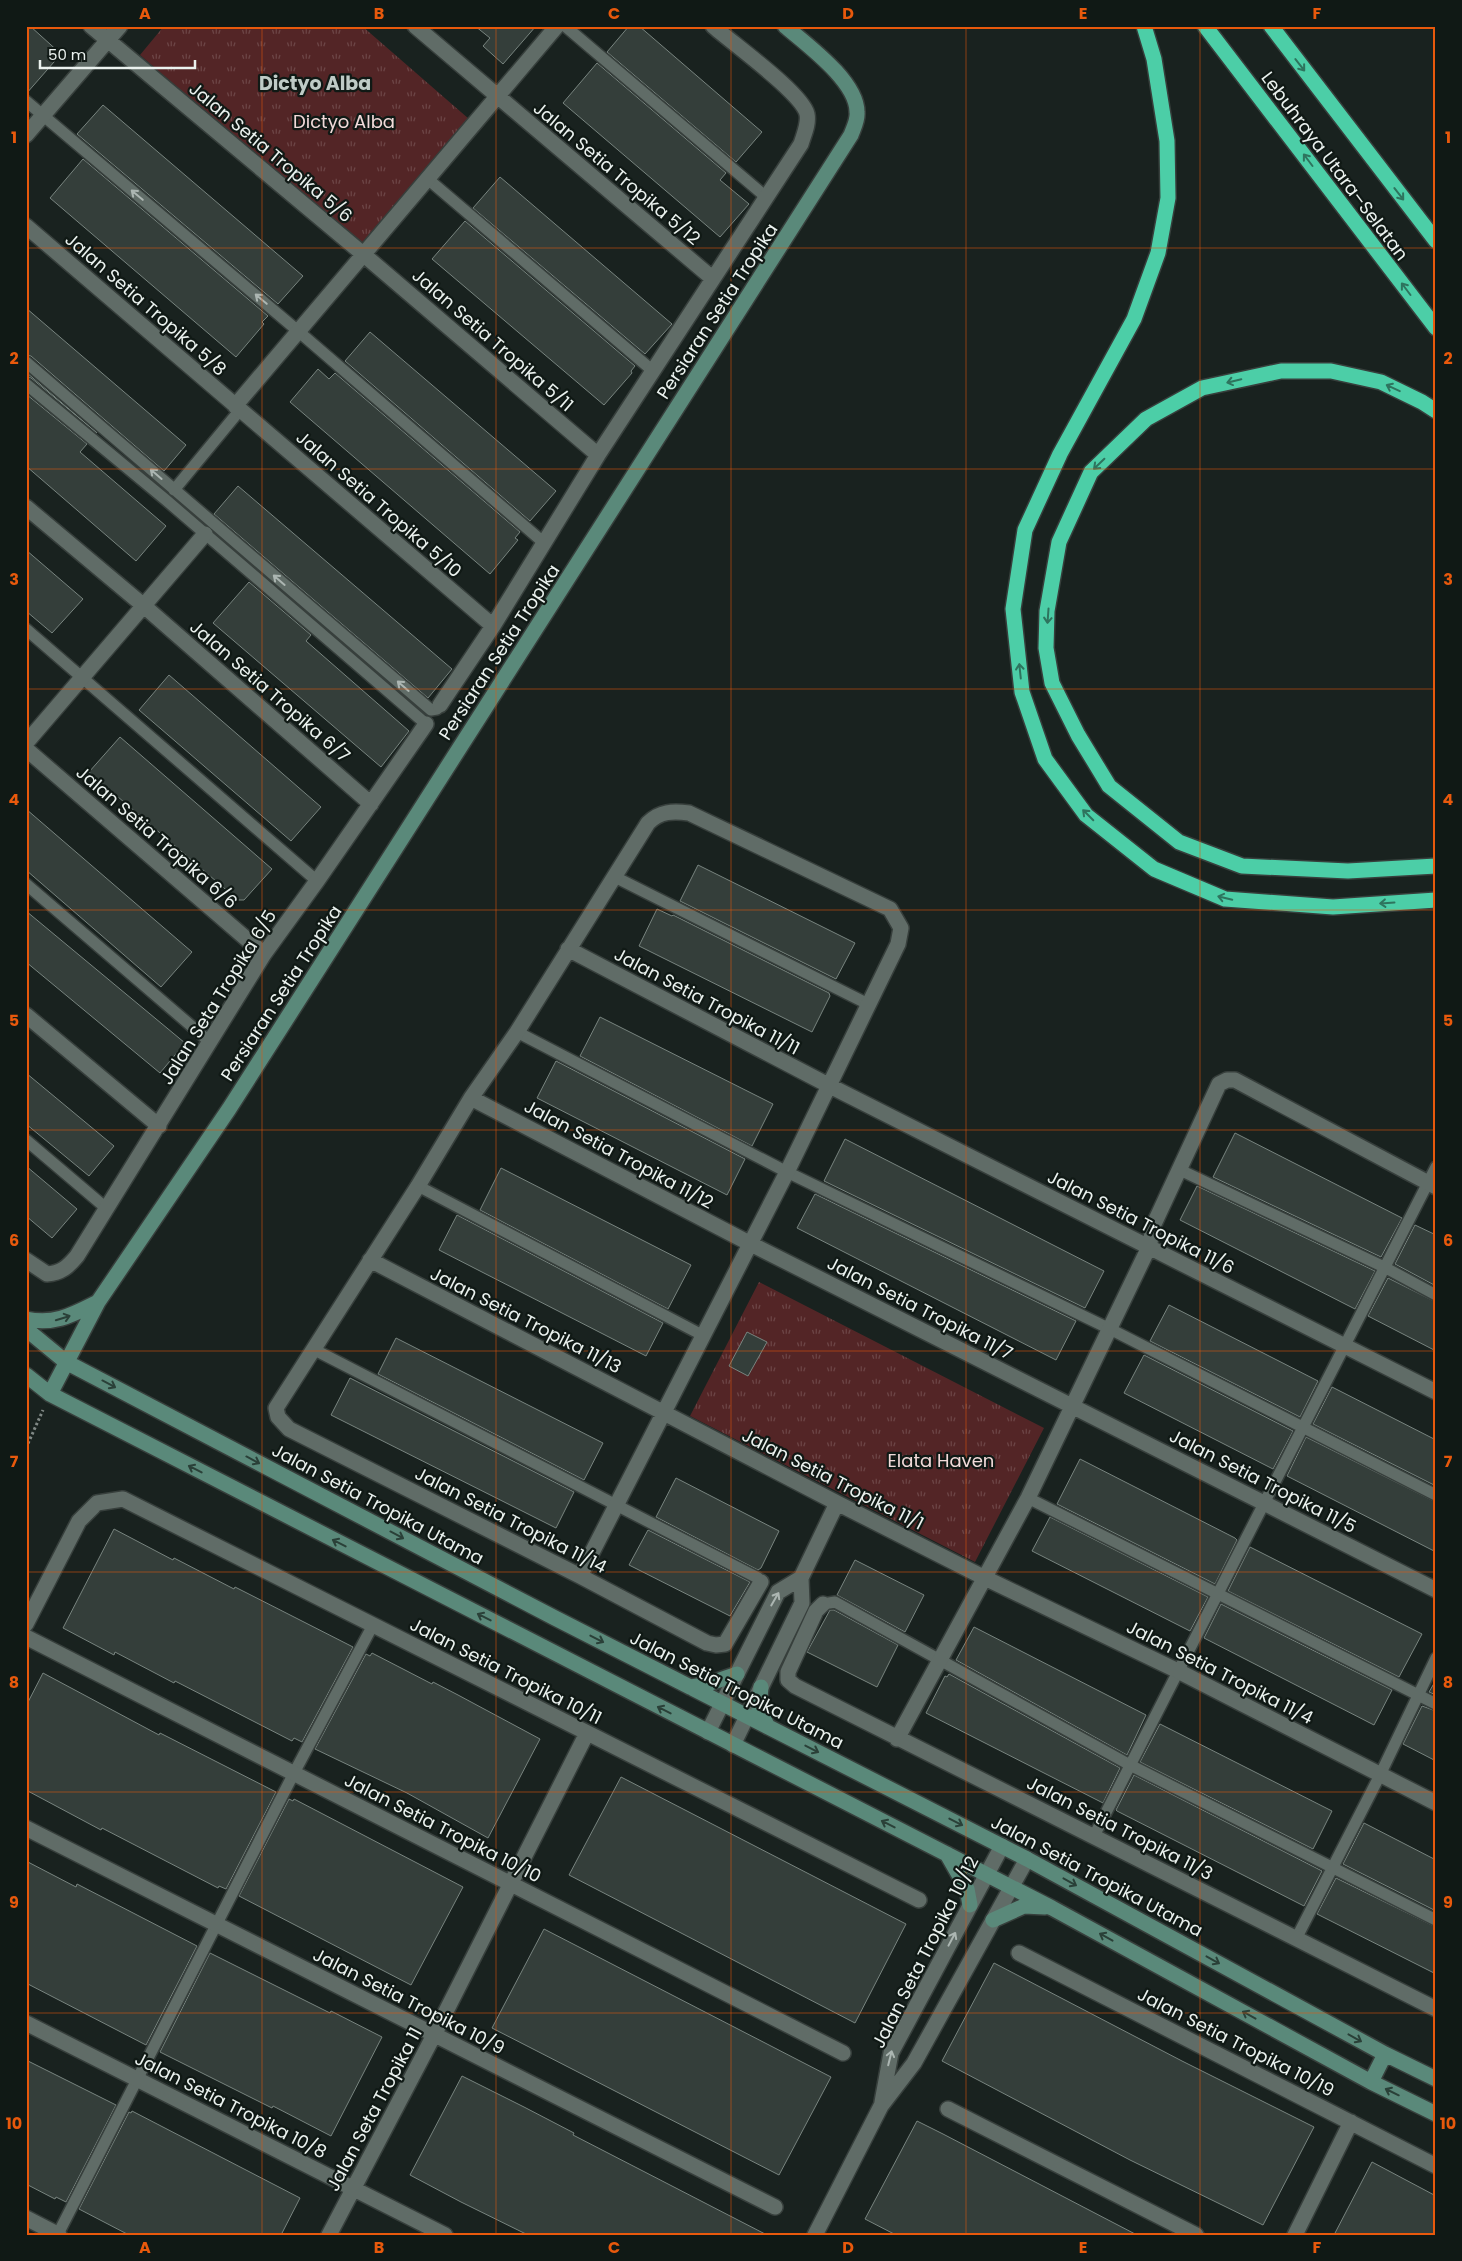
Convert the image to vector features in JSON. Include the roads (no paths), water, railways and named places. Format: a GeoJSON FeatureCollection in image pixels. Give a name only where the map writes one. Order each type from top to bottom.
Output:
{"type":"FeatureCollection","features":[{"type":"Feature","properties":{"kind":"highway"},"geometry":{"type":"LineString","coordinates":[[1144,26],[1154,59],[1167,141],[1168,198],[1158,254],[1134,319],[1060,454],[1025,530],[1013,609],[1022,692],[1046,759],[1086,815],[1154,869],[1226,899],[1333,907],[1436,900]]}},
{"type":"Feature","properties":{"kind":"highway","name":"Lebuhraya Utara–Selatan"},"geometry":{"type":"LineString","coordinates":[[1205,26],[1436,328]]}},
{"type":"Feature","properties":{"kind":"highway","name":"Lebuhraya Utara–Selatan"},"geometry":{"type":"LineString","coordinates":[[1271,26],[1436,241]]}},
{"type":"Feature","properties":{"kind":"highway"},"geometry":{"type":"LineString","coordinates":[[1436,411],[1381,382],[1331,371],[1281,371],[1202,388],[1146,419],[1091,472],[1059,542],[1048,611],[1046,648],[1052,683],[1078,735],[1110,786],[1179,842],[1242,866],[1348,871],[1436,866]]}},
{"type":"Feature","properties":{"kind":"main road","name":"Persiaran Setia Tropika"},"geometry":{"type":"LineString","coordinates":[[50,1394],[98,1302],[229,1109],[851,135],[856,123],[858,110],[846,82],[785,26]]}},
{"type":"Feature","properties":{"kind":"main road"},"geometry":{"type":"LineString","coordinates":[[26,1319],[42,1322],[61,1319],[98,1302]]}},
{"type":"Feature","properties":{"kind":"main road","name":"Jalan Setia Tropika Utama"},"geometry":{"type":"LineString","coordinates":[[26,1329],[66,1362],[690,1687],[1027,1859],[1385,2054],[1436,2079]]}},
{"type":"Feature","properties":{"kind":"main road"},"geometry":{"type":"LineString","coordinates":[[26,1376],[50,1394],[1052,1908],[1371,2082],[1436,2114]]}},
{"type":"Feature","properties":{"kind":"main road"},"geometry":{"type":"LineString","coordinates":[[690,1687],[705,1685],[737,1674]]}},
{"type":"Feature","properties":{"kind":"main road"},"geometry":{"type":"LineString","coordinates":[[761,1688],[759,1708],[768,1727]]}},
{"type":"Feature","properties":{"kind":"main road"},"geometry":{"type":"LineString","coordinates":[[947,1854],[967,1889],[970,1905]]}},
{"type":"Feature","properties":{"kind":"main road"},"geometry":{"type":"LineString","coordinates":[[993,1920],[1024,1906],[1052,1908]]}},
{"type":"Feature","properties":{"kind":"main road"},"geometry":{"type":"LineString","coordinates":[[1371,2082],[1385,2054]]}},
{"type":"Feature","properties":{"kind":"street","name":"Jalan Setia Tropika 5/6"},"geometry":{"type":"LineString","coordinates":[[91,26],[363,254]]}},
{"type":"Feature","properties":{"kind":"street"},"geometry":{"type":"LineString","coordinates":[[26,134],[120,26]]}},
{"type":"Feature","properties":{"kind":"street","name":"Jalan Setia Tropika 5/12"},"geometry":{"type":"LineString","coordinates":[[414,26],[712,278]]}},
{"type":"Feature","properties":{"kind":"street"},"geometry":{"type":"LineString","coordinates":[[238,408],[298,331],[429,180],[557,26]]}},
{"type":"Feature","properties":{"kind":"street"},"geometry":{"type":"LineString","coordinates":[[440,705],[492,626],[598,455],[801,144],[807,128],[807,116],[799,99],[713,26]]}},
{"type":"Feature","properties":{"kind":"street","name":"Jalan Setia Tropika 5/8"},"geometry":{"type":"LineString","coordinates":[[26,226],[238,408]]}},
{"type":"Feature","properties":{"kind":"street","name":"Jalan Setia Tropika 5/11"},"geometry":{"type":"LineString","coordinates":[[363,254],[598,455]]}},
{"type":"Feature","properties":{"kind":"street","name":"Jalan Setia Tropika 5/10"},"geometry":{"type":"LineString","coordinates":[[238,408],[492,626]]}},
{"type":"Feature","properties":{"kind":"street","name":"Jalan Setia Tropika 6/7"},"geometry":{"type":"LineString","coordinates":[[26,507],[144,606],[371,804]]}},
{"type":"Feature","properties":{"kind":"street"},"geometry":{"type":"LineString","coordinates":[[26,743],[205,534]]}},
{"type":"Feature","properties":{"kind":"street","name":"Jalan Seta Tropika 6/5"},"geometry":{"type":"LineString","coordinates":[[32,1265],[47,1274],[59,1273],[70,1265],[159,1126],[264,954],[426,724]]}},
{"type":"Feature","properties":{"kind":"street","name":"Jalan Setia Tropika 6/6"},"geometry":{"type":"LineString","coordinates":[[26,749],[264,954]]}},
{"type":"Feature","properties":{"kind":"street"},"geometry":{"type":"LineString","coordinates":[[313,1349],[472,1098],[518,1032],[568,949],[653,818],[672,811],[689,813],[890,908],[901,928],[898,944],[787,1172],[580,1576]]}},
{"type":"Feature","properties":{"kind":"street","name":"Jalan Setia Tropika 11/11"},"geometry":{"type":"LineString","coordinates":[[568,949],[830,1086]]}},
{"type":"Feature","properties":{"kind":"street"},"geometry":{"type":"LineString","coordinates":[[26,1014],[159,1126]]}},
{"type":"Feature","properties":{"kind":"street"},"geometry":{"type":"LineString","coordinates":[[897,1739],[1028,1498],[1073,1407],[1149,1247],[1154,1224],[1219,1084],[1227,1080],[1243,1083],[1432,1185]]}},
{"type":"Feature","properties":{"kind":"street","name":"Jalan Setia Tropika 11/6"},"geometry":{"type":"LineString","coordinates":[[830,1086],[1436,1392]]}},
{"type":"Feature","properties":{"kind":"street","name":"Jalan Setia Tropika 11/12"},"geometry":{"type":"LineString","coordinates":[[472,1098],[749,1243]]}},
{"type":"Feature","properties":{"kind":"street","name":"Jalan Setia Tropika 11/7"},"geometry":{"type":"LineString","coordinates":[[749,1243],[1073,1407]]}},
{"type":"Feature","properties":{"kind":"street","name":"Jalan Setia Tropika 11/13"},"geometry":{"type":"LineString","coordinates":[[370,1260],[665,1413]]}},
{"type":"Feature","properties":{"kind":"street","name":"Jalan Setia Tropika 11/14"},"geometry":{"type":"LineString","coordinates":[[313,1349],[276,1408],[278,1417],[289,1429],[716,1646],[725,1644],[761,1582]]}},
{"type":"Feature","properties":{"kind":"street","name":"Jalan Setia Tropika 11/5"},"geometry":{"type":"LineString","coordinates":[[1073,1407],[1436,1590]]}},
{"type":"Feature","properties":{"kind":"street","name":"Jalan Setia Tropika 11/1"},"geometry":{"type":"LineString","coordinates":[[665,1413],[985,1578]]}},
{"type":"Feature","properties":{"kind":"street","name":"Jalan Setia Tropika 10/11"},"geometry":{"type":"LineString","coordinates":[[26,1624],[78,1521],[97,1503],[123,1499],[918,1900]]}},
{"type":"Feature","properties":{"kind":"street"},"geometry":{"type":"LineString","coordinates":[[733,1745],[802,1603],[801,1578],[837,1503]]}},
{"type":"Feature","properties":{"kind":"street"},"geometry":{"type":"LineString","coordinates":[[708,1732],[778,1592],[801,1578]]}},
{"type":"Feature","properties":{"kind":"street","name":"Jalan Setia Tropika 11/4"},"geometry":{"type":"LineString","coordinates":[[985,1578],[1178,1671],[1436,1803]]}},
{"type":"Feature","properties":{"kind":"street","name":"Jalan Setia Tropika 11/3"},"geometry":{"type":"LineString","coordinates":[[823,1604],[816,1611],[788,1672],[788,1680],[794,1686],[1436,2009]]}},
{"type":"Feature","properties":{"kind":"street"},"geometry":{"type":"LineString","coordinates":[[760,1629],[784,1641]]}},
{"type":"Feature","properties":{"kind":"street","name":"Jalan Setia Tropika 10/10"},"geometry":{"type":"LineString","coordinates":[[26,1637],[844,2053]]}},
{"type":"Feature","properties":{"kind":"street","name":"Jalan Seta Tropika 11"},"geometry":{"type":"LineString","coordinates":[[329,2235],[434,2035],[587,1733]]}},
{"type":"Feature","properties":{"kind":"street","name":"Jalan Setia Tropika 10/9"},"geometry":{"type":"LineString","coordinates":[[26,1828],[775,2207]]}},
{"type":"Feature","properties":{"kind":"street","name":"Jalan Seta Tropika 10/12"},"geometry":{"type":"LineString","coordinates":[[881,2106],[891,2053],[1002,1846]]}},
{"type":"Feature","properties":{"kind":"street","name":"Jalan Seta Tropika 10/12"},"geometry":{"type":"LineString","coordinates":[[815,2235],[881,2106],[914,2063],[1027,1859]]}},
{"type":"Feature","properties":{"kind":"street","name":"Jalan Setia Tropika 10/19"},"geometry":{"type":"LineString","coordinates":[[1019,1953],[1436,2166]]}},
{"type":"Feature","properties":{"kind":"street"},"geometry":{"type":"LineString","coordinates":[[934,1972],[958,1984]]}},
{"type":"Feature","properties":{"kind":"street","name":"Jalan Setia Tropika 10/8"},"geometry":{"type":"LineString","coordinates":[[26,2022],[446,2235]]}},
{"type":"Feature","properties":{"kind":"street"},"geometry":{"type":"LineString","coordinates":[[948,2109],[1196,2235]]}},
{"type":"Feature","properties":{"kind":"street"},"geometry":{"type":"LineString","coordinates":[[1295,2235],[1352,2122]]}},
{"type":"Feature","properties":{"kind":"street"},"geometry":{"type":"LineString","coordinates":[[26,2218],[59,2234]]}},
{"type":"Feature","properties":{"kind":"lane"},"geometry":{"type":"LineString","coordinates":[[566,26],[766,197]]}},
{"type":"Feature","properties":{"kind":"lane"},"geometry":{"type":"LineString","coordinates":[[26,101],[298,331],[543,542]]}},
{"type":"Feature","properties":{"kind":"lane"},"geometry":{"type":"LineString","coordinates":[[429,180],[653,371]]}},
{"type":"Feature","properties":{"kind":"lane"},"geometry":{"type":"LineString","coordinates":[[26,362],[431,710],[437,710],[440,705]]}},
{"type":"Feature","properties":{"kind":"lane"},"geometry":{"type":"LineString","coordinates":[[26,384],[205,534],[426,724]]}},
{"type":"Feature","properties":{"kind":"lane"},"geometry":{"type":"LineString","coordinates":[[174,490],[238,408]]}},
{"type":"Feature","properties":{"kind":"lane"},"geometry":{"type":"LineString","coordinates":[[26,629],[83,676],[317,881]]}},
{"type":"Feature","properties":{"kind":"lane"},"geometry":{"type":"LineString","coordinates":[[615,877],[868,1004]]}},
{"type":"Feature","properties":{"kind":"lane"},"geometry":{"type":"LineString","coordinates":[[26,884],[210,1042]]}},
{"type":"Feature","properties":{"kind":"lane"},"geometry":{"type":"LineString","coordinates":[[518,1032],[787,1172],[1110,1328],[1303,1429],[1436,1495]]}},
{"type":"Feature","properties":{"kind":"lane"},"geometry":{"type":"LineString","coordinates":[[26,1140],[106,1208]]}},
{"type":"Feature","properties":{"kind":"lane"},"geometry":{"type":"LineString","coordinates":[[1094,1836],[1346,1346],[1384,1267],[1432,1185],[1436,1167]]}},
{"type":"Feature","properties":{"kind":"lane"},"geometry":{"type":"LineString","coordinates":[[1178,1169],[1384,1267],[1436,1294]]}},
{"type":"Feature","properties":{"kind":"lane"},"geometry":{"type":"LineString","coordinates":[[418,1186],[704,1336]]}},
{"type":"Feature","properties":{"kind":"lane"},"geometry":{"type":"LineString","coordinates":[[313,1349],[758,1578],[761,1582]]}},
{"type":"Feature","properties":{"kind":"lane"},"geometry":{"type":"LineString","coordinates":[[1028,1498],[1436,1704]]}},
{"type":"Feature","properties":{"kind":"lane"},"geometry":{"type":"LineString","coordinates":[[823,1604],[835,1602],[1130,1765],[1436,1920]]}},
{"type":"Feature","properties":{"kind":"lane"},"geometry":{"type":"LineString","coordinates":[[59,2234],[372,1624]]}},
{"type":"Feature","properties":{"kind":"lane"},"geometry":{"type":"LineString","coordinates":[[1296,1939],[1380,1775],[1436,1658]]}},
{"type":"Feature","properties":{"kind":"district","name":"Dictyo Alba"},"geometry":{"type":"Point","coordinates":[315,83]}},
{"type":"Feature","properties":{"kind":"park label","name":"Elata Haven"},"geometry":{"type":"Point","coordinates":[941,1460]}}]}
